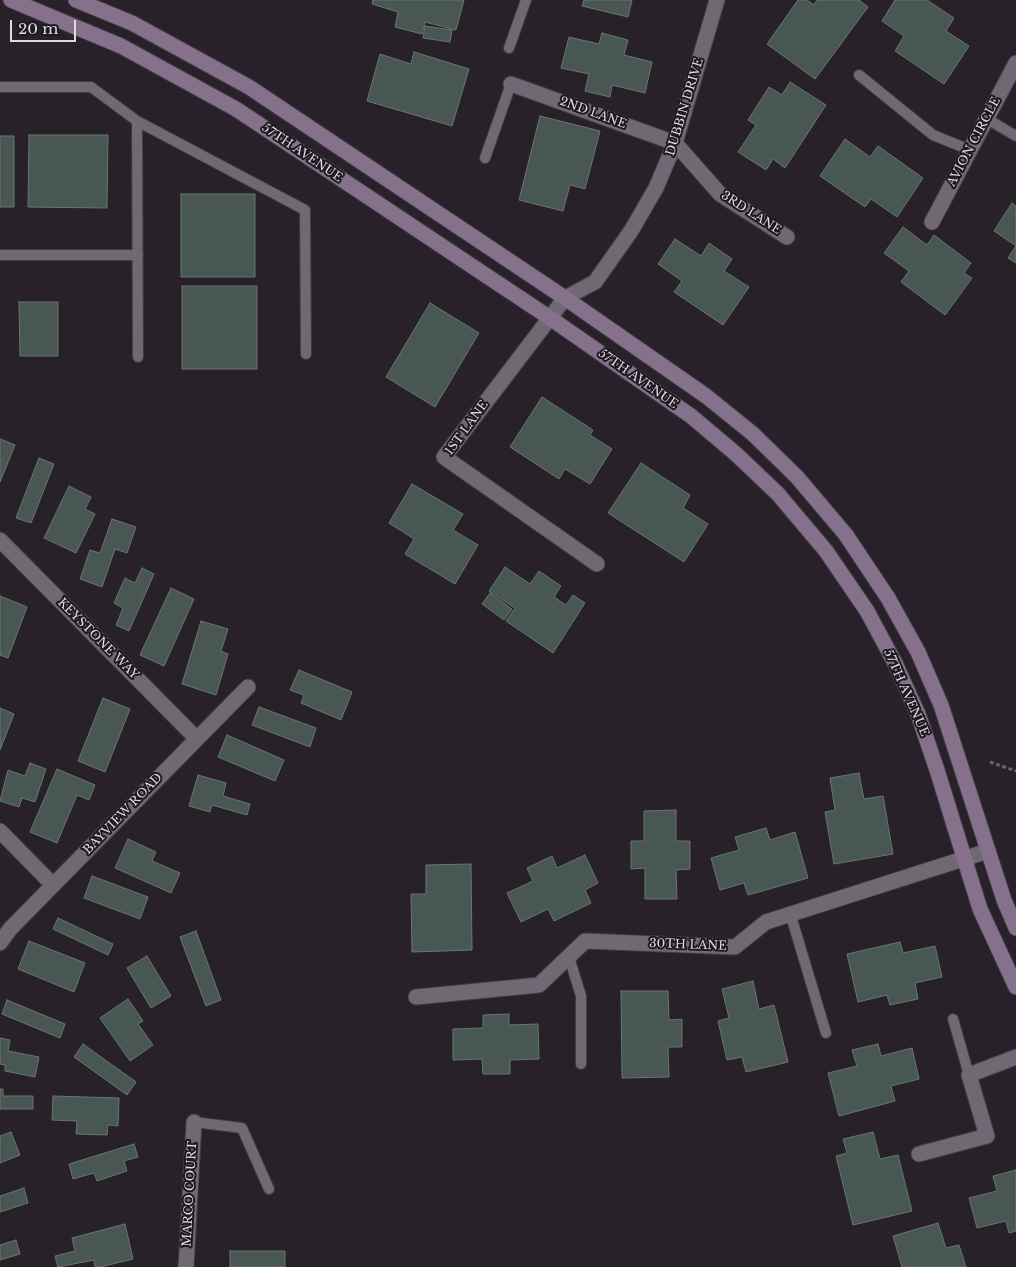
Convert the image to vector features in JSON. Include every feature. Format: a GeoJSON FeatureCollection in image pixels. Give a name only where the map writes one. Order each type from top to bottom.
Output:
{"type":"FeatureCollection","features":[{"type":"Feature","properties":{"kind":"street","name":"57TH AVENUE"},"geometry":{"type":"LineString","coordinates":[[11,0],[121,46],[236,109],[550,318],[691,416],[736,454],[778,494],[826,551],[867,611],[895,663],[914,705],[937,770],[980,909],[1016,988]]}},
{"type":"Feature","properties":{"kind":"street","name":"57TH AVENUE"},"geometry":{"type":"LineString","coordinates":[[76,0],[132,23],[249,87],[565,298],[706,396],[753,434],[797,477],[846,535],[888,598],[918,652],[941,704],[1004,900],[1016,928]]}},
{"type":"Feature","properties":{"kind":"street","name":"DUBBIN DRIVE"},"geometry":{"type":"LineString","coordinates":[[565,298],[595,282],[631,231],[656,188],[676,143],[717,0]]}},
{"type":"Feature","properties":{"kind":"street","name":"AVION CIRCLE"},"geometry":{"type":"LineString","coordinates":[[932,222],[1016,63]]}},
{"type":"Feature","properties":{"kind":"street","name":"2ND LANE"},"geometry":{"type":"LineString","coordinates":[[511,84],[676,143]]}},
{"type":"Feature","properties":{"kind":"street","name":"3RD LANE"},"geometry":{"type":"LineString","coordinates":[[676,143],[720,194],[787,237]]}},
{"type":"Feature","properties":{"kind":"street","name":"1ST LANE"},"geometry":{"type":"LineString","coordinates":[[565,298],[444,457],[596,564]]}},
{"type":"Feature","properties":{"kind":"street","name":"KEYSTONE WAY"},"geometry":{"type":"LineString","coordinates":[[0,540],[197,739]]}},
{"type":"Feature","properties":{"kind":"street","name":"BAYVIEW ROAD"},"geometry":{"type":"LineString","coordinates":[[0,943],[10,929],[248,686]]}},
{"type":"Feature","properties":{"kind":"street"},"geometry":{"type":"LineString","coordinates":[[0,831],[53,885]]}},
{"type":"Feature","properties":{"kind":"street","name":"30TH LANE"},"geometry":{"type":"LineString","coordinates":[[416,997],[539,984],[585,941],[735,947],[766,922],[791,916],[988,851]]}},
{"type":"Feature","properties":{"kind":"street"},"geometry":{"type":"LineString","coordinates":[[919,1154],[987,1136],[969,1075],[1016,1056]]}},
{"type":"Feature","properties":{"kind":"street","name":"MARCO COURT"},"geometry":{"type":"LineString","coordinates":[[186,1267],[194,1122]]}},
{"type":"Feature","properties":{"kind":"lane"},"geometry":{"type":"LineString","coordinates":[[509,48],[526,0]]}},
{"type":"Feature","properties":{"kind":"lane"},"geometry":{"type":"LineString","coordinates":[[859,75],[933,135],[970,150]]}},
{"type":"Feature","properties":{"kind":"lane"},"geometry":{"type":"LineString","coordinates":[[485,158],[511,84]]}},
{"type":"Feature","properties":{"kind":"lane"},"geometry":{"type":"LineString","coordinates":[[0,87],[90,87],[137,121],[305,210],[306,354]]}},
{"type":"Feature","properties":{"kind":"lane"},"geometry":{"type":"LineString","coordinates":[[986,119],[1016,136]]}},
{"type":"Feature","properties":{"kind":"lane"},"geometry":{"type":"LineString","coordinates":[[137,121],[138,357]]}},
{"type":"Feature","properties":{"kind":"lane"},"geometry":{"type":"LineString","coordinates":[[0,255],[138,255]]}},
{"type":"Feature","properties":{"kind":"lane"},"geometry":{"type":"LineString","coordinates":[[791,916],[826,1033]]}},
{"type":"Feature","properties":{"kind":"lane"},"geometry":{"type":"LineString","coordinates":[[569,957],[581,996],[581,1064]]}},
{"type":"Feature","properties":{"kind":"lane"},"geometry":{"type":"LineString","coordinates":[[953,1019],[969,1075]]}},
{"type":"Feature","properties":{"kind":"lane"},"geometry":{"type":"LineString","coordinates":[[194,1122],[242,1128],[269,1189]]}},
{"type":"Feature","properties":{"kind":"path"},"geometry":{"type":"LineString","coordinates":[[990,762],[1016,771]]}},
{"type":"Feature","properties":{"kind":"building"},"geometry":{"type":"Polygon","coordinates":[[[373,0],[464,0],[456,30],[425,22],[422,34],[395,27],[398,12],[372,4],[373,0]]]}},
{"type":"Feature","properties":{"kind":"building"},"geometry":{"type":"Polygon","coordinates":[[[584,0],[632,0],[628,17],[582,6],[584,0]]]}},
{"type":"Feature","properties":{"kind":"building"},"geometry":{"type":"Polygon","coordinates":[[[798,0],[807,0],[814,5],[817,0],[859,0],[868,7],[815,79],[767,44],[798,0]]]}},
{"type":"Feature","properties":{"kind":"building"},"geometry":{"type":"Polygon","coordinates":[[[895,0],[927,0],[954,18],[946,31],[969,46],[944,84],[895,51],[904,36],[882,21],[895,0]]]}},
{"type":"Feature","properties":{"kind":"building"},"geometry":{"type":"Polygon","coordinates":[[[425,26],[452,30],[450,42],[423,38],[425,26]]]}},
{"type":"Feature","properties":{"kind":"building"},"geometry":{"type":"Polygon","coordinates":[[[602,33],[628,40],[624,55],[652,62],[645,93],[612,85],[610,97],[585,91],[589,74],[561,68],[569,37],[599,44],[602,33]]]}},
{"type":"Feature","properties":{"kind":"building"},"geometry":{"type":"Polygon","coordinates":[[[414,52],[469,69],[452,126],[367,101],[380,54],[411,64],[414,52]]]}},
{"type":"Feature","properties":{"kind":"building"},"geometry":{"type":"Polygon","coordinates":[[[790,82],[826,105],[785,168],[773,159],[766,170],[738,152],[756,125],[748,120],[769,87],[782,95],[790,82]]]}},
{"type":"Feature","properties":{"kind":"building"},"geometry":{"type":"Polygon","coordinates":[[[540,116],[600,131],[585,189],[570,185],[563,211],[519,200],[540,116]]]}},
{"type":"Feature","properties":{"kind":"building"},"geometry":{"type":"Polygon","coordinates":[[[29,135],[108,135],[107,208],[28,207],[29,135]]]}},
{"type":"Feature","properties":{"kind":"building"},"geometry":{"type":"Polygon","coordinates":[[[0,136],[14,136],[14,207],[0,207],[0,136]]]}},
{"type":"Feature","properties":{"kind":"building"},"geometry":{"type":"Polygon","coordinates":[[[845,139],[870,157],[878,146],[923,178],[897,217],[871,199],[865,207],[820,176],[845,139]]]}},
{"type":"Feature","properties":{"kind":"building"},"geometry":{"type":"Polygon","coordinates":[[[181,194],[255,194],[255,277],[181,277],[181,194]]]}},
{"type":"Feature","properties":{"kind":"building"},"geometry":{"type":"Polygon","coordinates":[[[1012,203],[1016,206],[1016,246],[994,231],[1012,203]]]}},
{"type":"Feature","properties":{"kind":"building"},"geometry":{"type":"Polygon","coordinates":[[[903,227],[927,245],[934,235],[971,263],[964,273],[972,278],[945,315],[901,282],[909,271],[884,253],[903,227]]]}},
{"type":"Feature","properties":{"kind":"building"},"geometry":{"type":"Polygon","coordinates":[[[675,239],[701,256],[709,243],[732,259],[724,271],[749,287],[723,325],[674,292],[682,281],[658,264],[675,239]]]}},
{"type":"Feature","properties":{"kind":"building"},"geometry":{"type":"Polygon","coordinates":[[[1016,246],[1016,263],[1008,258],[1016,246]]]}},
{"type":"Feature","properties":{"kind":"building"},"geometry":{"type":"Polygon","coordinates":[[[182,286],[257,286],[257,369],[182,369],[182,286]]]}},
{"type":"Feature","properties":{"kind":"building"},"geometry":{"type":"Polygon","coordinates":[[[19,302],[58,302],[58,356],[20,356],[19,302]]]}},
{"type":"Feature","properties":{"kind":"building"},"geometry":{"type":"Polygon","coordinates":[[[430,303],[479,333],[435,407],[386,377],[430,303]]]}},
{"type":"Feature","properties":{"kind":"building"},"geometry":{"type":"Polygon","coordinates":[[[542,397],[593,430],[590,435],[612,449],[590,484],[565,469],[559,479],[510,447],[542,397]]]}},
{"type":"Feature","properties":{"kind":"building"},"geometry":{"type":"Polygon","coordinates":[[[0,439],[15,445],[0,482],[0,439]]]}},
{"type":"Feature","properties":{"kind":"building"},"geometry":{"type":"Polygon","coordinates":[[[39,458],[54,464],[31,523],[16,518],[39,458]]]}},
{"type":"Feature","properties":{"kind":"building"},"geometry":{"type":"Polygon","coordinates":[[[641,463],[690,495],[683,508],[708,524],[684,562],[608,513],[641,463]]]}},
{"type":"Feature","properties":{"kind":"building"},"geometry":{"type":"Polygon","coordinates":[[[412,484],[463,514],[453,530],[478,545],[455,584],[405,554],[414,539],[389,523],[412,484]]]}},
{"type":"Feature","properties":{"kind":"building"},"geometry":{"type":"Polygon","coordinates":[[[69,486],[91,497],[85,509],[95,514],[76,553],[44,538],[69,486]]]}},
{"type":"Feature","properties":{"kind":"building"},"geometry":{"type":"Polygon","coordinates":[[[112,519],[136,527],[127,553],[115,549],[102,587],[80,579],[90,550],[100,553],[112,519]]]}},
{"type":"Feature","properties":{"kind":"building"},"geometry":{"type":"Polygon","coordinates":[[[505,567],[530,584],[539,571],[561,586],[554,597],[566,605],[573,595],[585,603],[553,653],[506,621],[515,608],[489,591],[505,567]]]}},
{"type":"Feature","properties":{"kind":"building"},"geometry":{"type":"Polygon","coordinates":[[[142,568],[154,574],[129,631],[116,625],[123,608],[114,603],[125,578],[135,583],[142,568]]]}},
{"type":"Feature","properties":{"kind":"building"},"geometry":{"type":"Polygon","coordinates":[[[171,588],[194,599],[164,666],[140,655],[171,588]]]}},
{"type":"Feature","properties":{"kind":"building"},"geometry":{"type":"Polygon","coordinates":[[[490,593],[512,609],[504,620],[482,604],[490,593]]]}},
{"type":"Feature","properties":{"kind":"building"},"geometry":{"type":"Polygon","coordinates":[[[0,596],[27,607],[8,658],[0,655],[0,596]]]}},
{"type":"Feature","properties":{"kind":"building"},"geometry":{"type":"Polygon","coordinates":[[[201,621],[228,629],[221,651],[228,654],[216,695],[182,684],[201,621]]]}},
{"type":"Feature","properties":{"kind":"building"},"geometry":{"type":"Polygon","coordinates":[[[299,670],[352,692],[341,720],[301,703],[304,695],[290,690],[299,670]]]}},
{"type":"Feature","properties":{"kind":"building"},"geometry":{"type":"Polygon","coordinates":[[[103,698],[130,709],[105,772],[78,761],[103,698]]]}},
{"type":"Feature","properties":{"kind":"building"},"geometry":{"type":"Polygon","coordinates":[[[259,707],[316,728],[310,747],[252,725],[259,707]]]}},
{"type":"Feature","properties":{"kind":"building"},"geometry":{"type":"Polygon","coordinates":[[[0,708],[14,714],[0,750],[0,708]]]}},
{"type":"Feature","properties":{"kind":"building"},"geometry":{"type":"Polygon","coordinates":[[[227,735],[284,760],[275,781],[218,757],[227,735]]]}},
{"type":"Feature","properties":{"kind":"building"},"geometry":{"type":"Polygon","coordinates":[[[30,763],[46,769],[35,802],[22,798],[19,807],[0,801],[8,770],[25,776],[30,763]]]}},
{"type":"Feature","properties":{"kind":"building"},"geometry":{"type":"Polygon","coordinates":[[[57,769],[95,785],[89,800],[77,795],[57,843],[30,832],[57,769]]]}},
{"type":"Feature","properties":{"kind":"building"},"geometry":{"type":"Polygon","coordinates":[[[859,773],[864,799],[883,796],[893,854],[834,864],[825,812],[835,810],[830,778],[859,773]]]}},
{"type":"Feature","properties":{"kind":"building"},"geometry":{"type":"Polygon","coordinates":[[[198,775],[226,783],[223,796],[250,804],[247,815],[212,805],[210,812],[189,806],[198,775]]]}},
{"type":"Feature","properties":{"kind":"building"},"geometry":{"type":"Polygon","coordinates":[[[676,810],[676,841],[690,841],[690,869],[676,870],[677,899],[645,899],[645,868],[631,869],[631,841],[644,841],[644,811],[676,810]]]}},
{"type":"Feature","properties":{"kind":"building"},"geometry":{"type":"Polygon","coordinates":[[[766,828],[770,840],[795,832],[808,878],[748,895],[744,883],[720,890],[711,858],[739,850],[735,837],[766,828]]]}},
{"type":"Feature","properties":{"kind":"building"},"geometry":{"type":"Polygon","coordinates":[[[128,839],[156,852],[152,861],[180,873],[171,893],[115,868],[128,839]]]}},
{"type":"Feature","properties":{"kind":"building"},"geometry":{"type":"Polygon","coordinates":[[[585,855],[598,883],[585,890],[591,903],[554,921],[548,909],[521,922],[507,893],[533,881],[527,868],[552,856],[557,868],[585,855]]]}},
{"type":"Feature","properties":{"kind":"building"},"geometry":{"type":"Polygon","coordinates":[[[471,864],[472,950],[412,952],[411,894],[426,894],[426,865],[471,864]]]}},
{"type":"Feature","properties":{"kind":"building"},"geometry":{"type":"Polygon","coordinates":[[[92,876],[148,897],[140,919],[84,898],[92,876]]]}},
{"type":"Feature","properties":{"kind":"building"},"geometry":{"type":"Polygon","coordinates":[[[58,918],[113,944],[108,955],[53,929],[58,918]]]}},
{"type":"Feature","properties":{"kind":"building"},"geometry":{"type":"Polygon","coordinates":[[[196,931],[221,1000],[206,1006],[180,937],[196,931]]]}},
{"type":"Feature","properties":{"kind":"building"},"geometry":{"type":"Polygon","coordinates":[[[29,941],[85,963],[74,992],[18,969],[29,941]]]}},
{"type":"Feature","properties":{"kind":"building"},"geometry":{"type":"Polygon","coordinates":[[[900,942],[903,953],[935,946],[942,977],[915,983],[918,999],[890,1005],[887,995],[858,1002],[847,954],[900,942]]]}},
{"type":"Feature","properties":{"kind":"building"},"geometry":{"type":"Polygon","coordinates":[[[147,956],[171,996],[151,1008],[127,968],[147,956]]]}},
{"type":"Feature","properties":{"kind":"building"},"geometry":{"type":"Polygon","coordinates":[[[753,981],[759,1009],[774,1005],[788,1062],[746,1072],[742,1057],[727,1060],[718,1021],[729,1018],[722,989],[753,981]]]}},
{"type":"Feature","properties":{"kind":"building"},"geometry":{"type":"Polygon","coordinates":[[[621,991],[668,991],[669,1020],[682,1019],[682,1047],[668,1047],[669,1077],[622,1078],[621,991]]]}},
{"type":"Feature","properties":{"kind":"building"},"geometry":{"type":"Polygon","coordinates":[[[128,999],[143,1021],[138,1024],[153,1045],[130,1061],[100,1018],[128,999]]]}},
{"type":"Feature","properties":{"kind":"building"},"geometry":{"type":"Polygon","coordinates":[[[7,1000],[65,1024],[60,1038],[2,1014],[7,1000]]]}},
{"type":"Feature","properties":{"kind":"building"},"geometry":{"type":"Polygon","coordinates":[[[509,1014],[509,1025],[538,1024],[539,1059],[510,1060],[510,1074],[483,1074],[482,1059],[453,1060],[453,1029],[483,1028],[483,1015],[509,1014]]]}},
{"type":"Feature","properties":{"kind":"building"},"geometry":{"type":"Polygon","coordinates":[[[0,1038],[10,1040],[8,1051],[39,1057],[35,1077],[5,1071],[5,1065],[0,1064],[0,1038]]]}},
{"type":"Feature","properties":{"kind":"building"},"geometry":{"type":"Polygon","coordinates":[[[83,1044],[136,1082],[127,1095],[74,1057],[83,1044]]]}},
{"type":"Feature","properties":{"kind":"building"},"geometry":{"type":"Polygon","coordinates":[[[878,1044],[881,1056],[912,1048],[919,1079],[891,1086],[895,1101],[839,1116],[828,1073],[857,1066],[852,1050],[878,1044]]]}},
{"type":"Feature","properties":{"kind":"building"},"geometry":{"type":"Polygon","coordinates":[[[0,1089],[3,1089],[3,1096],[33,1096],[33,1109],[0,1109],[0,1089]]]}},
{"type":"Feature","properties":{"kind":"building"},"geometry":{"type":"Polygon","coordinates":[[[53,1096],[119,1098],[118,1126],[108,1125],[107,1135],[76,1134],[77,1121],[52,1120],[53,1096]]]}},
{"type":"Feature","properties":{"kind":"building"},"geometry":{"type":"Polygon","coordinates":[[[11,1132],[20,1155],[0,1163],[0,1136],[11,1132]]]}},
{"type":"Feature","properties":{"kind":"building"},"geometry":{"type":"Polygon","coordinates":[[[873,1132],[880,1159],[898,1155],[912,1211],[853,1225],[836,1156],[847,1153],[843,1139],[873,1132]]]}},
{"type":"Feature","properties":{"kind":"building"},"geometry":{"type":"Polygon","coordinates":[[[134,1144],[138,1157],[124,1161],[127,1171],[97,1181],[94,1173],[73,1179],[69,1164],[134,1144]]]}},
{"type":"Feature","properties":{"kind":"building"},"geometry":{"type":"Polygon","coordinates":[[[1016,1170],[1016,1231],[1009,1233],[1006,1221],[977,1228],[969,1198],[997,1191],[993,1176],[1016,1170]]]}},
{"type":"Feature","properties":{"kind":"building"},"geometry":{"type":"Polygon","coordinates":[[[24,1188],[28,1203],[0,1212],[0,1196],[24,1188]]]}},
{"type":"Feature","properties":{"kind":"building"},"geometry":{"type":"Polygon","coordinates":[[[938,1223],[946,1248],[959,1245],[966,1267],[902,1267],[893,1236],[938,1223]]]}},
{"type":"Feature","properties":{"kind":"building"},"geometry":{"type":"Polygon","coordinates":[[[125,1224],[133,1259],[100,1267],[95,1267],[94,1260],[58,1267],[55,1256],[75,1251],[72,1238],[125,1224]]]}},
{"type":"Feature","properties":{"kind":"building"},"geometry":{"type":"Polygon","coordinates":[[[16,1240],[20,1254],[0,1260],[0,1245],[16,1240]]]}},
{"type":"Feature","properties":{"kind":"building"},"geometry":{"type":"Polygon","coordinates":[[[230,1251],[285,1251],[285,1267],[230,1267],[230,1251]]]}}]}
